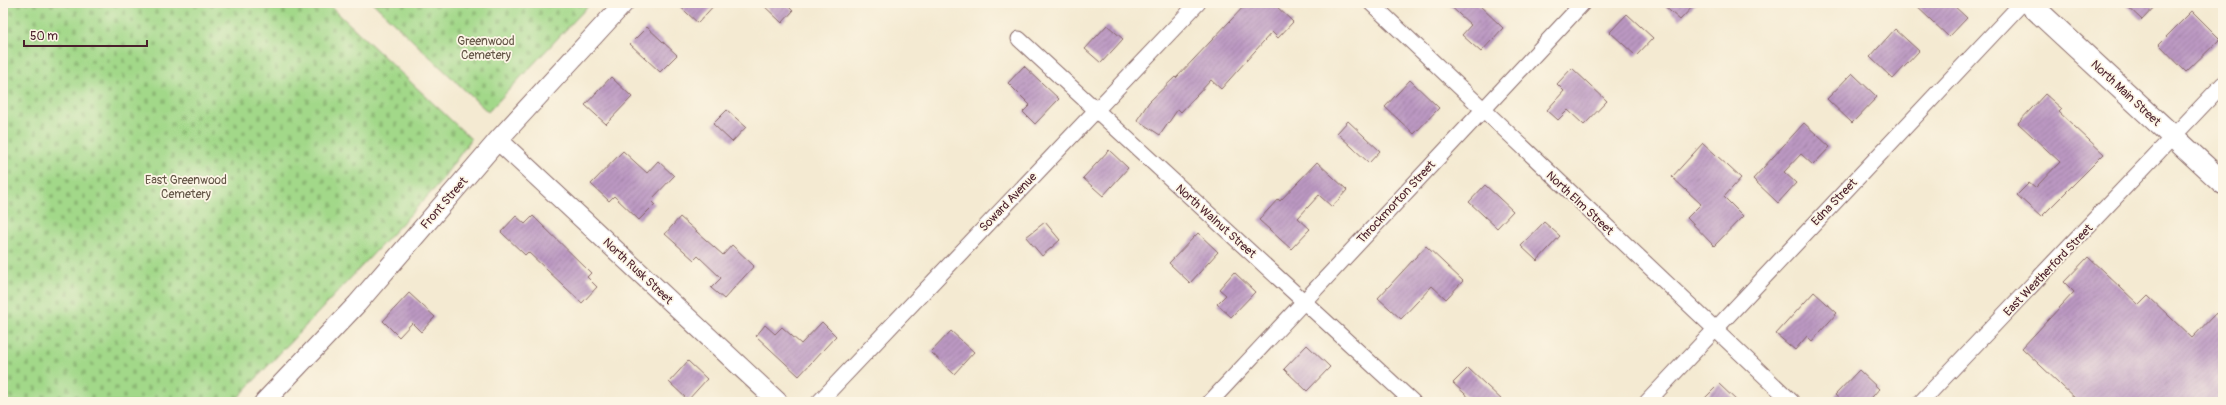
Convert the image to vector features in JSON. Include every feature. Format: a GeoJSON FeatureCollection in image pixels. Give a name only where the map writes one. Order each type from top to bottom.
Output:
{"type":"FeatureCollection","features":[{"type":"Feature","properties":{"kind":"main road","name":"North Main Street"},"geometry":{"type":"LineString","coordinates":[[2029,3],[2223,183]]}},
{"type":"Feature","properties":{"kind":"street","name":"Front Street"},"geometry":{"type":"LineString","coordinates":[[264,402],[357,304],[498,140],[624,3]]}},
{"type":"Feature","properties":{"kind":"street","name":"Soward Avenue"},"geometry":{"type":"LineString","coordinates":[[819,402],[1198,3]]}},
{"type":"Feature","properties":{"kind":"street","name":"North Elm Street"},"geometry":{"type":"LineString","coordinates":[[1370,3],[1792,402]]}},
{"type":"Feature","properties":{"kind":"street","name":"Throckmorton Street"},"geometry":{"type":"LineString","coordinates":[[1210,402],[1583,3]]}},
{"type":"Feature","properties":{"kind":"street","name":"Edna Street"},"geometry":{"type":"LineString","coordinates":[[1647,402],[2022,3]]}},
{"type":"Feature","properties":{"kind":"street","name":"North Walnut Street"},"geometry":{"type":"LineString","coordinates":[[1019,39],[1413,402]]}},
{"type":"Feature","properties":{"kind":"street","name":"East Weatherford Street"},"geometry":{"type":"LineString","coordinates":[[1921,402],[2223,84]]}},
{"type":"Feature","properties":{"kind":"street","name":"North Rusk Street"},"geometry":{"type":"LineString","coordinates":[[498,140],[778,402]]}},
{"type":"Feature","properties":{"kind":"green space","name":"East Greenwood Cemetery"},"geometry":{"type":"Polygon","coordinates":[[[3,3],[327,3],[471,139],[438,185],[234,402],[3,402],[3,3]]]}},
{"type":"Feature","properties":{"kind":"green space","name":"Greenwood Cemetery"},"geometry":{"type":"Polygon","coordinates":[[[373,3],[591,3],[488,112],[373,3]]]}},
{"type":"Feature","properties":{"kind":"building"},"geometry":{"type":"Polygon","coordinates":[[[676,3],[716,3],[698,23],[676,3]]]}},
{"type":"Feature","properties":{"kind":"building"},"geometry":{"type":"Polygon","coordinates":[[[761,3],[785,3],[793,11],[782,23],[761,3]]]}},
{"type":"Feature","properties":{"kind":"building"},"geometry":{"type":"Polygon","coordinates":[[[1247,3],[1273,3],[1293,22],[1278,38],[1272,32],[1221,89],[1211,80],[1181,112],[1178,109],[1160,135],[1137,120],[1149,102],[1175,77],[1176,78],[1247,3]]]}},
{"type":"Feature","properties":{"kind":"building"},"geometry":{"type":"Polygon","coordinates":[[[1447,3],[1477,3],[1503,28],[1481,52],[1462,35],[1471,25],[1447,3]]]}},
{"type":"Feature","properties":{"kind":"building"},"geometry":{"type":"Polygon","coordinates":[[[1661,3],[1696,3],[1680,20],[1661,3]]]}},
{"type":"Feature","properties":{"kind":"building"},"geometry":{"type":"Polygon","coordinates":[[[1913,3],[1951,3],[1967,18],[1949,37],[1913,3]]]}},
{"type":"Feature","properties":{"kind":"building"},"geometry":{"type":"Polygon","coordinates":[[[2124,3],[2158,3],[2142,20],[2124,3]]]}},
{"type":"Feature","properties":{"kind":"building"},"geometry":{"type":"Polygon","coordinates":[[[2192,11],[2220,39],[2186,72],[2159,44],[2192,11]]]}},
{"type":"Feature","properties":{"kind":"building"},"geometry":{"type":"Polygon","coordinates":[[[1627,14],[1653,38],[1636,56],[1610,32],[1627,14]]]}},
{"type":"Feature","properties":{"kind":"building"},"geometry":{"type":"Polygon","coordinates":[[[1107,25],[1123,39],[1101,63],[1085,49],[1107,25]]]}},
{"type":"Feature","properties":{"kind":"building"},"geometry":{"type":"Polygon","coordinates":[[[647,27],[677,55],[660,72],[630,44],[647,27]]]}},
{"type":"Feature","properties":{"kind":"building"},"geometry":{"type":"Polygon","coordinates":[[[1895,29],[1919,51],[1893,79],[1870,57],[1895,29]]]}},
{"type":"Feature","properties":{"kind":"building"},"geometry":{"type":"Polygon","coordinates":[[[1024,66],[1059,99],[1035,124],[1023,112],[1030,105],[1008,83],[1024,66]]]}},
{"type":"Feature","properties":{"kind":"building"},"geometry":{"type":"Polygon","coordinates":[[[1572,68],[1607,101],[1584,125],[1568,110],[1558,120],[1547,110],[1564,91],[1557,84],[1572,68]]]}},
{"type":"Feature","properties":{"kind":"building"},"geometry":{"type":"Polygon","coordinates":[[[1852,73],[1877,97],[1852,123],[1827,99],[1852,73]]]}},
{"type":"Feature","properties":{"kind":"building"},"geometry":{"type":"Polygon","coordinates":[[[611,77],[632,97],[606,124],[585,105],[611,77]]]}},
{"type":"Feature","properties":{"kind":"building"},"geometry":{"type":"Polygon","coordinates":[[[1410,80],[1439,108],[1414,134],[1385,107],[1410,80]]]}},
{"type":"Feature","properties":{"kind":"building"},"geometry":{"type":"Polygon","coordinates":[[[2045,94],[2062,109],[2059,112],[2104,154],[2041,217],[2017,195],[2029,183],[2035,188],[2060,162],[2018,123],[2045,94]]]}},
{"type":"Feature","properties":{"kind":"building"},"geometry":{"type":"Polygon","coordinates":[[[727,110],[746,127],[732,142],[713,124],[727,110]]]}},
{"type":"Feature","properties":{"kind":"building"},"geometry":{"type":"Polygon","coordinates":[[[1348,121],[1380,151],[1369,163],[1337,133],[1348,121]]]}},
{"type":"Feature","properties":{"kind":"building"},"geometry":{"type":"Polygon","coordinates":[[[1804,123],[1830,147],[1813,165],[1801,154],[1784,172],[1796,183],[1778,203],[1753,179],[1804,123]]]}},
{"type":"Feature","properties":{"kind":"building"},"geometry":{"type":"Polygon","coordinates":[[[1703,143],[1741,178],[1724,197],[1743,216],[1714,246],[1687,218],[1701,204],[1672,177],[1703,143]]]}},
{"type":"Feature","properties":{"kind":"building"},"geometry":{"type":"Polygon","coordinates":[[[1109,150],[1128,168],[1103,196],[1083,178],[1109,150]]]}},
{"type":"Feature","properties":{"kind":"building"},"geometry":{"type":"Polygon","coordinates":[[[623,151],[647,173],[658,161],[674,176],[651,200],[655,204],[639,220],[614,196],[609,201],[591,184],[623,151]]]}},
{"type":"Feature","properties":{"kind":"building"},"geometry":{"type":"Polygon","coordinates":[[[1317,162],[1347,190],[1332,207],[1319,195],[1298,218],[1310,229],[1291,249],[1259,220],[1278,199],[1280,201],[1317,162]]]}},
{"type":"Feature","properties":{"kind":"building"},"geometry":{"type":"Polygon","coordinates":[[[1485,185],[1513,211],[1497,228],[1469,202],[1485,185]]]}},
{"type":"Feature","properties":{"kind":"building"},"geometry":{"type":"Polygon","coordinates":[[[516,216],[525,224],[533,216],[591,273],[587,277],[597,287],[582,303],[528,252],[525,255],[501,232],[516,216]]]}},
{"type":"Feature","properties":{"kind":"building"},"geometry":{"type":"Polygon","coordinates":[[[680,217],[723,255],[732,245],[754,266],[724,299],[711,288],[721,278],[698,256],[694,260],[665,234],[680,217]]]}},
{"type":"Feature","properties":{"kind":"building"},"geometry":{"type":"Polygon","coordinates":[[[1045,222],[1060,240],[1042,256],[1026,237],[1045,222]]]}},
{"type":"Feature","properties":{"kind":"building"},"geometry":{"type":"Polygon","coordinates":[[[1544,222],[1560,236],[1537,261],[1521,246],[1544,222]]]}},
{"type":"Feature","properties":{"kind":"building"},"geometry":{"type":"Polygon","coordinates":[[[1198,233],[1218,252],[1190,283],[1169,263],[1198,233]]]}},
{"type":"Feature","properties":{"kind":"building"},"geometry":{"type":"Polygon","coordinates":[[[1426,246],[1463,281],[1446,299],[1432,286],[1401,319],[1378,298],[1426,246]]]}},
{"type":"Feature","properties":{"kind":"building"},"geometry":{"type":"Polygon","coordinates":[[[2088,257],[2139,305],[2148,296],[2192,338],[2216,313],[2223,320],[2223,402],[2079,402],[2022,348],[2074,292],[2064,282],[2088,257]]]}},
{"type":"Feature","properties":{"kind":"building"},"geometry":{"type":"Polygon","coordinates":[[[1234,272],[1255,292],[1231,317],[1217,304],[1226,295],[1219,289],[1234,272]]]}},
{"type":"Feature","properties":{"kind":"building"},"geometry":{"type":"Polygon","coordinates":[[[1814,292],[1837,313],[1812,341],[1807,336],[1795,350],[1776,334],[1814,292]]]}},
{"type":"Feature","properties":{"kind":"building"},"geometry":{"type":"Polygon","coordinates":[[[409,293],[435,317],[421,332],[412,323],[399,337],[383,321],[409,293]]]}},
{"type":"Feature","properties":{"kind":"building"},"geometry":{"type":"Polygon","coordinates":[[[822,322],[836,336],[799,376],[756,336],[765,325],[775,334],[782,327],[801,344],[822,322]]]}},
{"type":"Feature","properties":{"kind":"building"},"geometry":{"type":"Polygon","coordinates":[[[951,331],[974,352],[954,374],[931,352],[951,331]]]}},
{"type":"Feature","properties":{"kind":"building"},"geometry":{"type":"Polygon","coordinates":[[[1307,345],[1330,367],[1307,391],[1284,369],[1307,345]]]}},
{"type":"Feature","properties":{"kind":"building"},"geometry":{"type":"Polygon","coordinates":[[[688,361],[707,379],[688,400],[669,382],[688,361]]]}},
{"type":"Feature","properties":{"kind":"building"},"geometry":{"type":"Polygon","coordinates":[[[1468,368],[1504,402],[1474,402],[1453,383],[1468,368]]]}},
{"type":"Feature","properties":{"kind":"building"},"geometry":{"type":"Polygon","coordinates":[[[1859,370],[1879,389],[1868,402],[1843,402],[1835,395],[1859,370]]]}},
{"type":"Feature","properties":{"kind":"building"},"geometry":{"type":"Polygon","coordinates":[[[1719,384],[1738,402],[1701,402],[1719,384]]]}}]}
